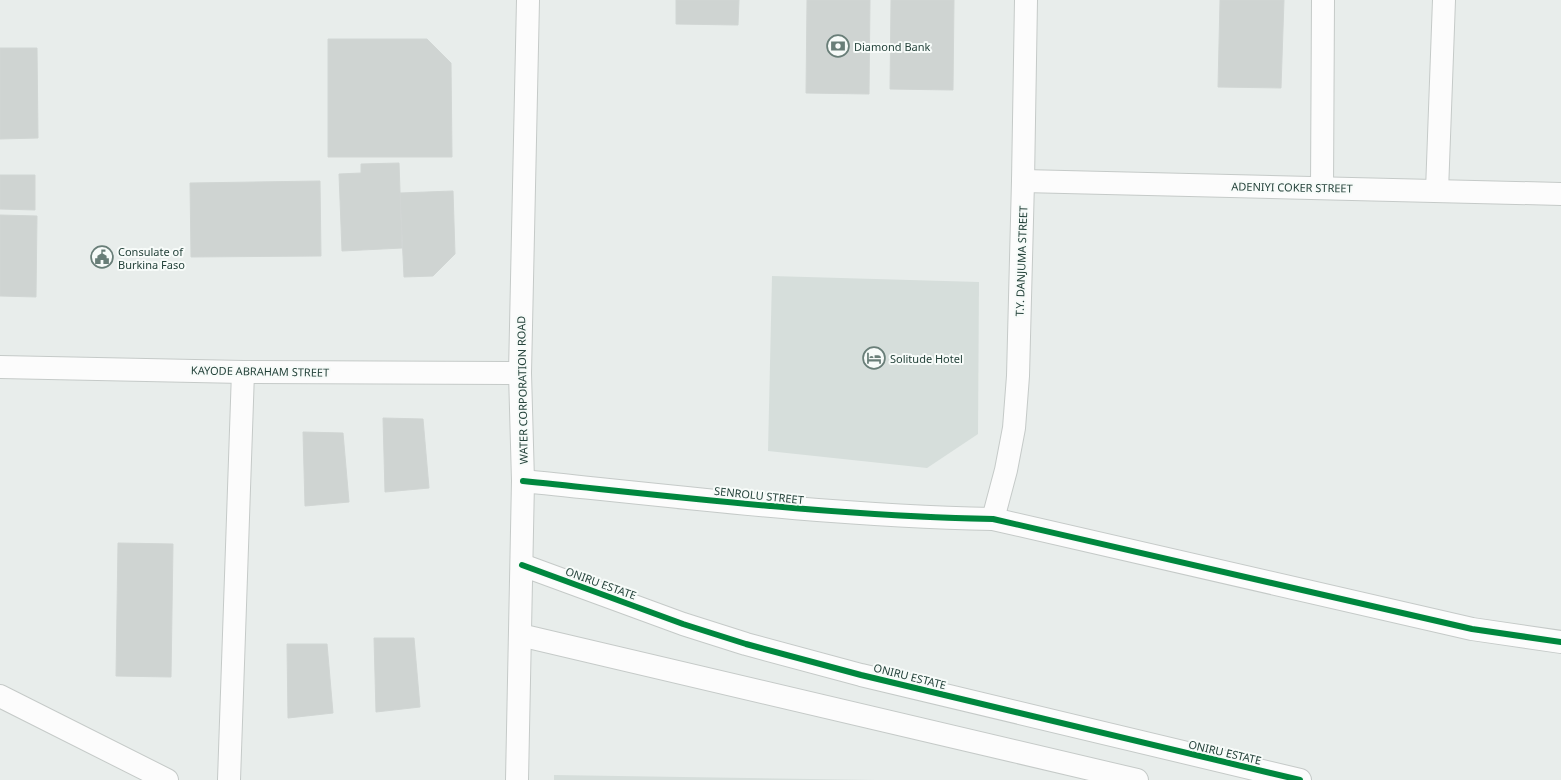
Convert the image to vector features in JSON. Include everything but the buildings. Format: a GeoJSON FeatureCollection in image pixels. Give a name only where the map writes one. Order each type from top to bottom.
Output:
{"type":"FeatureCollection","features":[{"type":"Feature","properties":{"kind":"street","name":"WATER CORPORATION ROAD"},"geometry":{"type":"LineString","coordinates":[[517,780],[523,481],[520,373],[528,0]]}},
{"type":"Feature","properties":{"kind":"street","name":"T.Y. DANJUMA STREET"},"geometry":{"type":"LineString","coordinates":[[993,519],[1006,470],[1014,428],[1018,376],[1026,0]]}},
{"type":"Feature","properties":{"kind":"street"},"geometry":{"type":"LineString","coordinates":[[1322,0],[1322,188]]}},
{"type":"Feature","properties":{"kind":"street"},"geometry":{"type":"LineString","coordinates":[[1437,191],[1444,0]]}},
{"type":"Feature","properties":{"kind":"street","name":"ADENIYI COKER STREET"},"geometry":{"type":"LineString","coordinates":[[1023,181],[1561,194]]}},
{"type":"Feature","properties":{"kind":"street","name":"KAYODE ABRAHAM STREET"},"geometry":{"type":"LineString","coordinates":[[0,367],[243,372],[520,373]]}},
{"type":"Feature","properties":{"kind":"street"},"geometry":{"type":"LineString","coordinates":[[229,780],[243,372]]}},
{"type":"Feature","properties":{"kind":"street","name":"SENROLU STREET"},"geometry":{"type":"LineString","coordinates":[[523,481],[790,509],[922,517],[993,519],[1472,629],[1561,642]]}},
{"type":"Feature","properties":{"kind":"street","name":"ONIRU ESTATE"},"geometry":{"type":"LineString","coordinates":[[522,565],[683,624],[753,646],[860,675],[1300,780]]}},
{"type":"Feature","properties":{"kind":"street"},"geometry":{"type":"LineString","coordinates":[[520,635],[1110,777],[1137,780]]}},
{"type":"Feature","properties":{"kind":"street"},"geometry":{"type":"LineString","coordinates":[[0,696],[168,780]]}},
{"type":"Feature","properties":{"kind":"shaded area","name":"Solitude Hotel"},"geometry":{"type":"Polygon","coordinates":[[[772,276],[979,282],[978,434],[927,468],[768,451],[772,276]]]}},
{"type":"Feature","properties":{"kind":"shaded area"},"geometry":{"type":"Polygon","coordinates":[[[554,775],[876,780],[554,780],[554,775]]]}},
{"type":"Feature","properties":{"kind":"cycle path"},"geometry":{"type":"LineString","coordinates":[[523,481],[817,510],[993,519],[1472,629],[1561,642]]}},
{"type":"Feature","properties":{"kind":"cycle path"},"geometry":{"type":"LineString","coordinates":[[522,565],[683,624],[746,644],[861,675],[1300,780]]}},
{"type":"Feature","properties":{"kind":"place","name":"Diamond Bank"},"geometry":{"type":"Point","coordinates":[838,46]}},
{"type":"Feature","properties":{"kind":"place","name":"Consulate of Burkina Faso"},"geometry":{"type":"Point","coordinates":[102,257]}},
{"type":"Feature","properties":{"kind":"place","name":"Solitude Hotel"},"geometry":{"type":"Point","coordinates":[874,358]}}]}
